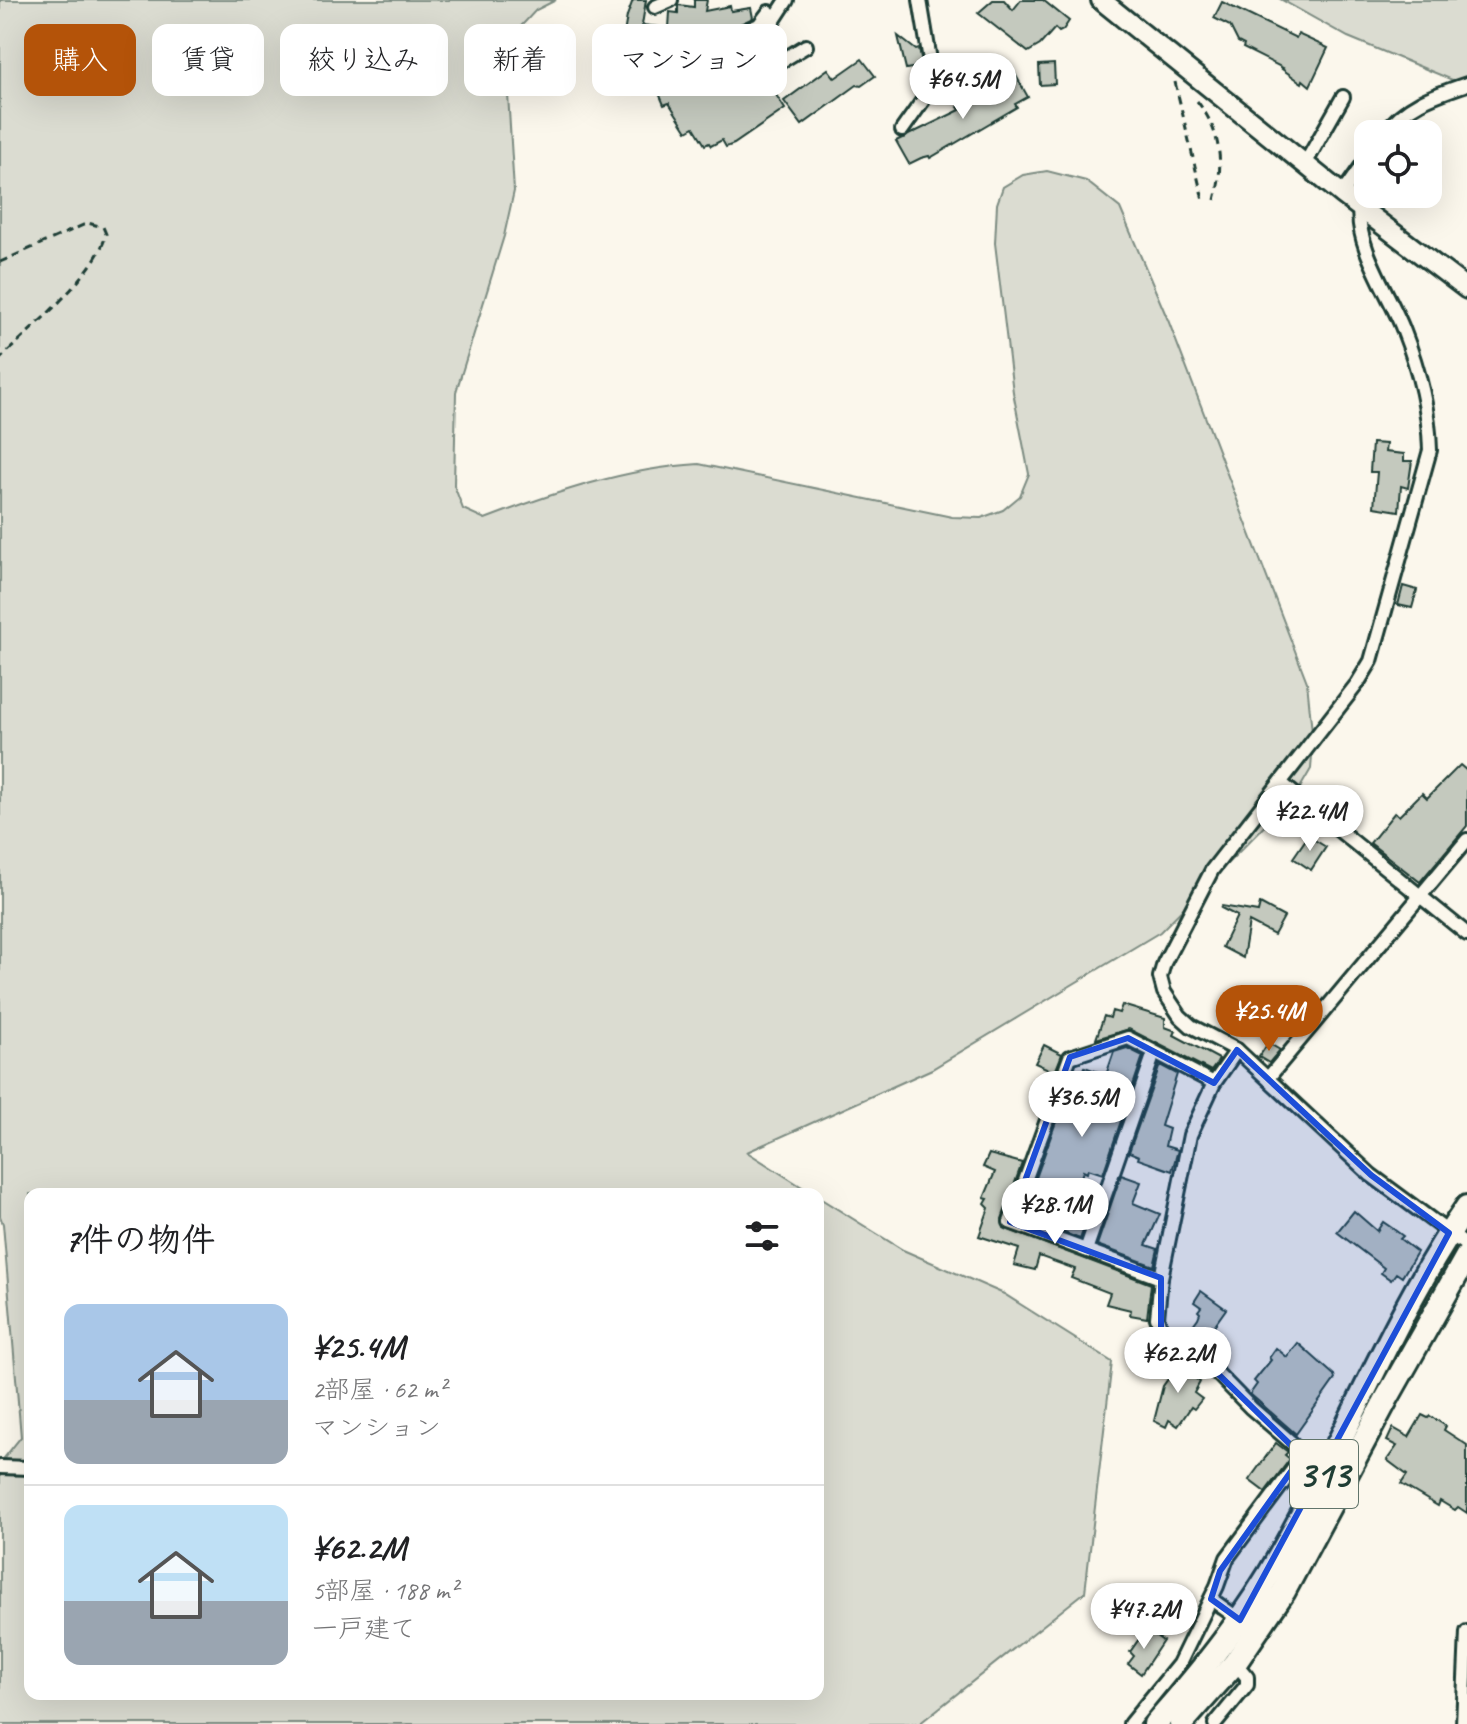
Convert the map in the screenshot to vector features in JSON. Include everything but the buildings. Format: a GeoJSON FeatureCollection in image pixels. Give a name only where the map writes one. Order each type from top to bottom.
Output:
{"type":"FeatureCollection","features":[{"type":"Feature","properties":{"kind":"highway","name":"313"},"geometry":{"type":"LineString","coordinates":[[1155,1724],[1240,1620],[1282,1553],[1458,1240],[1467,1207]]}},
{"type":"Feature","properties":{"kind":"highway","name":"313"},"geometry":{"type":"LineString","coordinates":[[1181,1724],[1235,1663],[1284,1591],[1467,1256]]}},
{"type":"Feature","properties":{"kind":"main road"},"geometry":{"type":"LineString","coordinates":[[1101,0],[1354,203]]}},
{"type":"Feature","properties":{"kind":"main road"},"geometry":{"type":"LineString","coordinates":[[1361,208],[1467,289]]}},
{"type":"Feature","properties":{"kind":"street"},"geometry":{"type":"LineString","coordinates":[[655,7],[671,0]]}},
{"type":"Feature","properties":{"kind":"street"},"geometry":{"type":"LineString","coordinates":[[920,0],[930,60],[938,79],[952,92]]}},
{"type":"Feature","properties":{"kind":"street"},"geometry":{"type":"LineString","coordinates":[[760,24],[769,12],[783,5]]}},
{"type":"Feature","properties":{"kind":"street"},"geometry":{"type":"LineString","coordinates":[[770,24],[783,5]]}},
{"type":"Feature","properties":{"kind":"street"},"geometry":{"type":"LineString","coordinates":[[787,58],[806,46]]}},
{"type":"Feature","properties":{"kind":"street"},"geometry":{"type":"LineString","coordinates":[[902,130],[938,79]]}},
{"type":"Feature","properties":{"kind":"street"},"geometry":{"type":"LineString","coordinates":[[1394,120],[1409,107],[1467,84]]}},
{"type":"Feature","properties":{"kind":"street"},"geometry":{"type":"LineString","coordinates":[[1305,164],[1343,97]]}},
{"type":"Feature","properties":{"kind":"street"},"geometry":{"type":"LineString","coordinates":[[1342,194],[1354,177]]}},
{"type":"Feature","properties":{"kind":"street"},"geometry":{"type":"LineString","coordinates":[[1360,208],[1358,219],[1367,249],[1403,330],[1415,367],[1430,421],[1430,450],[1371,661],[1282,784],[1212,870],[1164,963],[1160,977],[1164,992],[1191,1026],[1237,1050],[1371,1175],[1458,1240]]}},
{"type":"Feature","properties":{"kind":"street"},"geometry":{"type":"LineString","coordinates":[[1282,784],[1467,934]]}},
{"type":"Feature","properties":{"kind":"street"},"geometry":{"type":"LineString","coordinates":[[1268,1078],[1467,840]]}},
{"type":"Feature","properties":{"kind":"street"},"geometry":{"type":"LineString","coordinates":[[1161,1278],[1010,1222],[1070,1057],[1128,1038],[1214,1083]]}},
{"type":"Feature","properties":{"kind":"street"},"geometry":{"type":"LineString","coordinates":[[1130,1724],[1179,1664],[1227,1558],[1300,1460],[1299,1452],[1211,1367],[1161,1329],[1157,1318],[1161,1278],[1190,1135],[1214,1083],[1237,1050]]}},
{"type":"Feature","properties":{"kind":"street"},"geometry":{"type":"LineString","coordinates":[[1086,1250],[1154,1053]]}},
{"type":"Feature","properties":{"kind":"street"},"geometry":{"type":"LineString","coordinates":[[0,1467],[24,1468]]}},
{"type":"Feature","properties":{"kind":"street"},"geometry":{"type":"LineString","coordinates":[[1211,1599],[1240,1620]]}},
{"type":"Feature","properties":{"kind":"street"},"geometry":{"type":"LineString","coordinates":[[1463,1724],[1467,1632]]}},
{"type":"Feature","properties":{"kind":"street"},"geometry":{"type":"LineString","coordinates":[[1215,1724],[1247,1685],[1247,1677],[1235,1663]]}},
{"type":"Feature","properties":{"kind":"path"},"geometry":{"type":"LineString","coordinates":[[1183,66],[1176,72],[1175,89],[1204,204]]}},
{"type":"Feature","properties":{"kind":"path"},"geometry":{"type":"LineString","coordinates":[[1194,97],[1216,133],[1221,176],[1215,200]]}},
{"type":"Feature","properties":{"kind":"path"},"geometry":{"type":"LineString","coordinates":[[0,262],[88,223],[103,227],[106,234],[94,261],[0,359]]}},
{"type":"Feature","properties":{"kind":"highlighted area"},"geometry":{"type":"Polygon","coordinates":[[[1128,1038],[1214,1083],[1237,1050],[1371,1175],[1449,1233],[1240,1620],[1211,1599],[1220,1571],[1302,1456],[1211,1367],[1161,1329],[1161,1278],[1010,1222],[1070,1057],[1128,1038]]]}},
{"type":"Feature","properties":{"kind":"shaded area"},"geometry":{"type":"Polygon","coordinates":[[[0,0],[556,0],[536,10],[523,24],[464,24],[464,96],[508,96],[514,191],[504,236],[456,392],[454,485],[463,509],[485,519],[563,491],[617,476],[699,464],[952,517],[981,518],[1003,510],[1020,496],[1029,474],[1013,392],[995,243],[997,204],[1003,187],[1023,175],[1047,171],[1086,181],[1120,208],[1168,320],[1307,682],[1313,742],[1311,769],[1297,793],[1160,932],[932,1069],[747,1152],[804,1188],[24,1188],[24,1700],[824,1700],[824,1201],[903,1250],[1004,1294],[1112,1362],[1085,1592],[919,1724],[0,1724],[0,1463],[21,1437],[0,1216],[0,0]]]}},
{"type":"Feature","properties":{"kind":"shaded area"},"geometry":{"type":"Polygon","coordinates":[[[1282,0],[1467,0],[1467,86],[1348,37],[1282,0]]]}}]}
